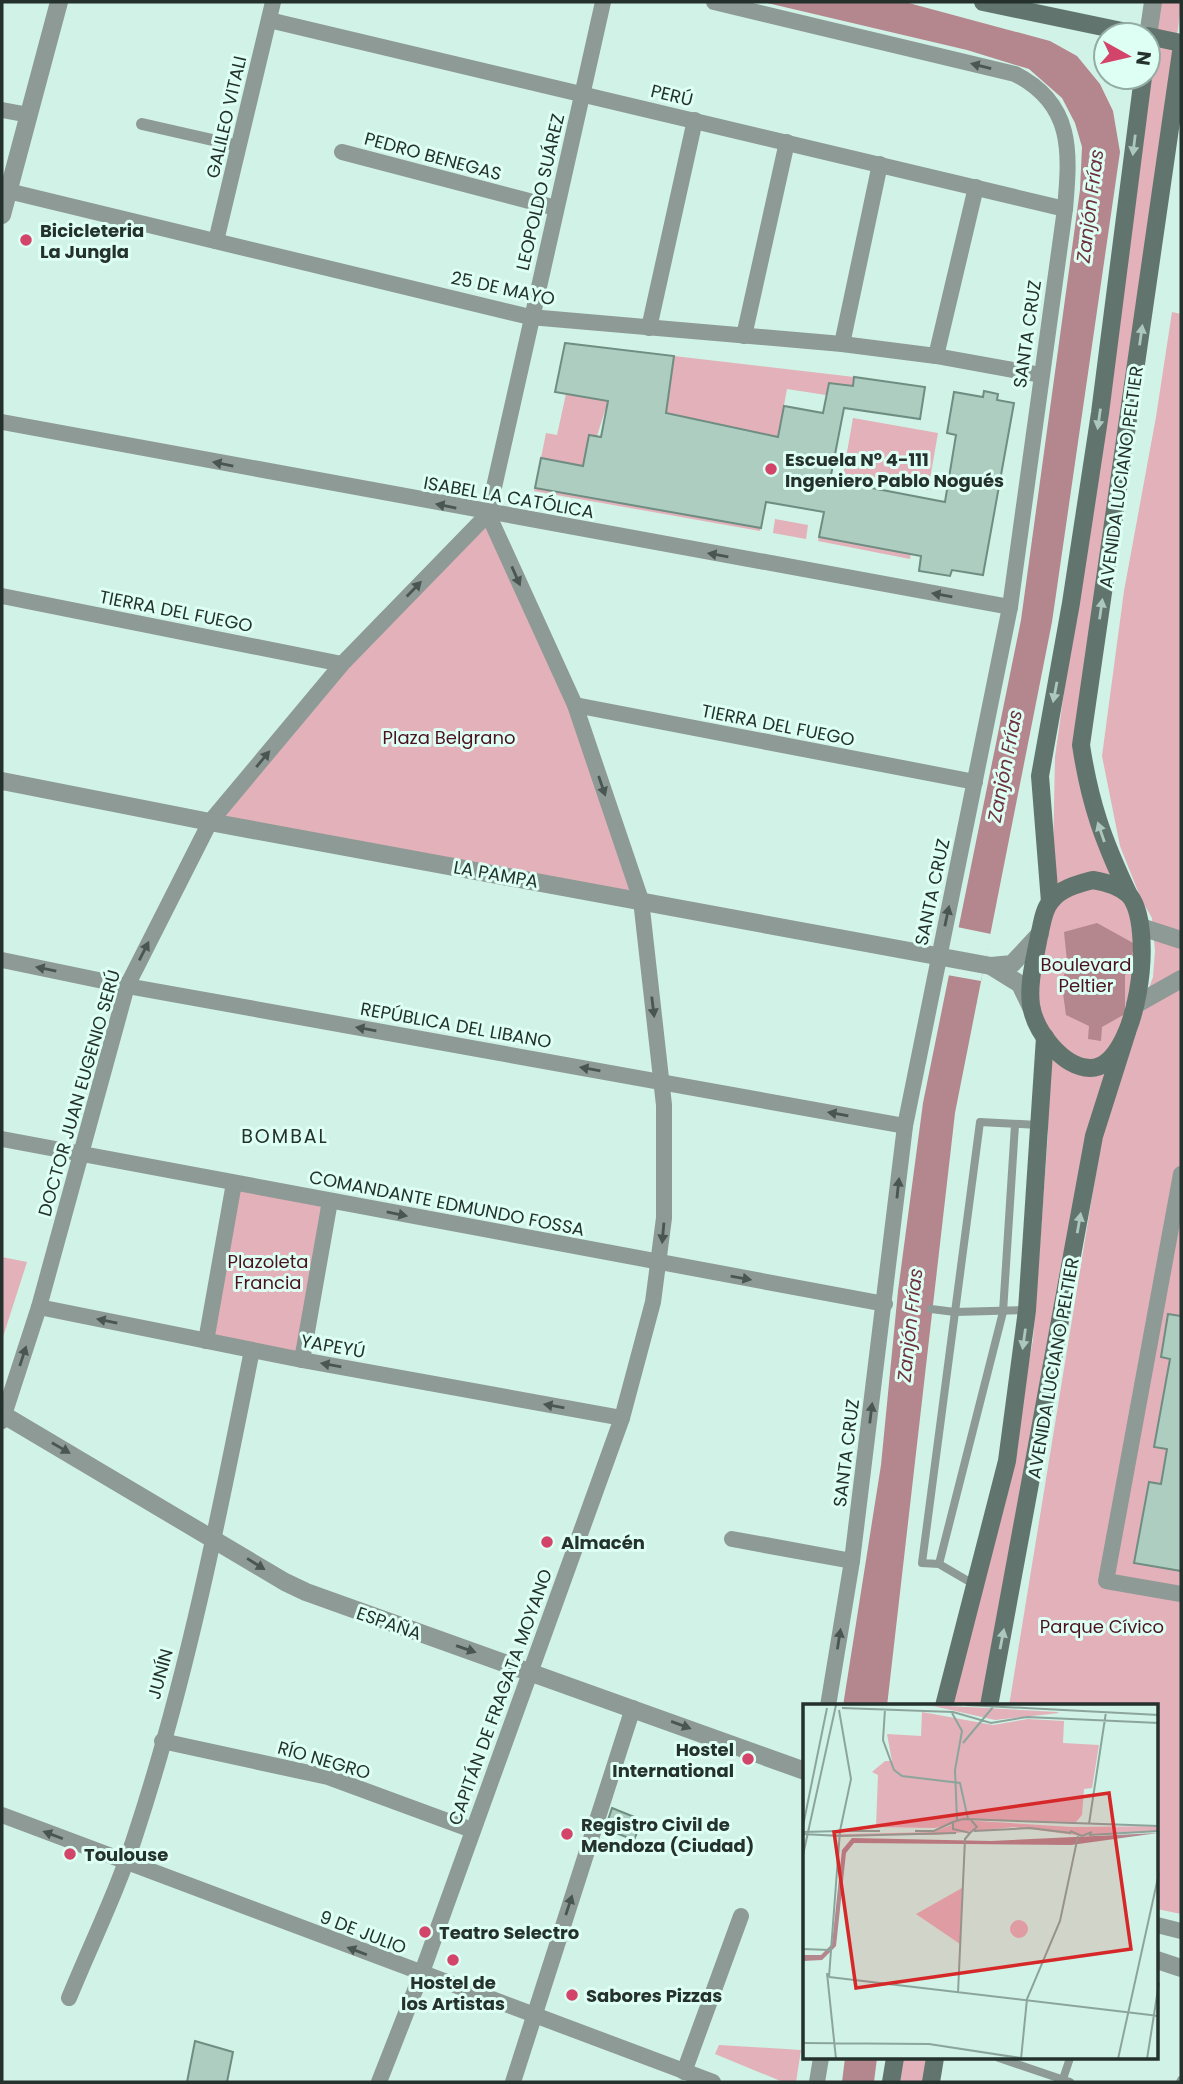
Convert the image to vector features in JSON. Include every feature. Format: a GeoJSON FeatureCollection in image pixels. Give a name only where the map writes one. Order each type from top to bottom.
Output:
{"type":"FeatureCollection","features":[{"type":"Feature","properties":{"kind":"main road"},"geometry":{"type":"LineString","coordinates":[[982,2],[1092,25]]}},
{"type":"Feature","properties":{"kind":"main road"},"geometry":{"type":"LineString","coordinates":[[1162,39],[1181,43]]}},
{"type":"Feature","properties":{"kind":"main road","name":"AVENIDA LUCIANO PELTIER"},"geometry":{"type":"LineString","coordinates":[[1129,895],[1106,846],[1089,797],[1081,744],[1181,52]]}},
{"type":"Feature","properties":{"kind":"main road","name":"AVENIDA LUCIANO PELTIER"},"geometry":{"type":"LineString","coordinates":[[1049,902],[1040,776],[1098,426],[1141,91]]}},
{"type":"Feature","properties":{"kind":"main road"},"geometry":{"type":"LineString","coordinates":[[1093,880],[1111,884],[1129,895],[1141,927],[1142,970],[1127,1032],[1111,1059],[1102,1067],[1088,1068],[1073,1064],[1058,1054],[1045,1037],[1031,1007],[1032,971],[1049,902],[1070,887],[1093,880]]}},
{"type":"Feature","properties":{"kind":"main road","name":"AVENIDA LUCIANO PELTIER"},"geometry":{"type":"LineString","coordinates":[[989,1704],[1094,1136],[1127,1032]]}},
{"type":"Feature","properties":{"kind":"main road","name":"AVENIDA LUCIANO PELTIER"},"geometry":{"type":"LineString","coordinates":[[945,1704],[1007,1461],[1027,1310],[1045,1037]]}},
{"type":"Feature","properties":{"kind":"main road"},"geometry":{"type":"LineString","coordinates":[[891,2082],[895,2060]]}},
{"type":"Feature","properties":{"kind":"main road"},"geometry":{"type":"LineString","coordinates":[[931,2082],[935,2060]]}},
{"type":"Feature","properties":{"kind":"street"},"geometry":{"type":"LineString","coordinates":[[2,215],[59,2]]}},
{"type":"Feature","properties":{"kind":"street","name":"GALILEO VITALI"},"geometry":{"type":"LineString","coordinates":[[216,241],[273,2]]}},
{"type":"Feature","properties":{"kind":"street","name":"LEOPOLDO SUÁREZ"},"geometry":{"type":"LineString","coordinates":[[488,514],[530,317],[603,2]]}},
{"type":"Feature","properties":{"kind":"street","name":"SANTA CRUZ"},"geometry":{"type":"LineString","coordinates":[[714,2],[1015,74],[1043,92],[1057,112],[1069,147],[1065,209],[1010,607],[944,958],[905,1126],[852,1561],[828,1704]]}},
{"type":"Feature","properties":{"kind":"street"},"geometry":{"type":"LineString","coordinates":[[1150,21],[1153,2]]}},
{"type":"Feature","properties":{"kind":"street","name":"PERÚ"},"geometry":{"type":"LineString","coordinates":[[269,20],[1065,209]]}},
{"type":"Feature","properties":{"kind":"street"},"geometry":{"type":"LineString","coordinates":[[2,110],[29,115]]}},
{"type":"Feature","properties":{"kind":"street"},"geometry":{"type":"LineString","coordinates":[[649,328],[695,120]]}},
{"type":"Feature","properties":{"kind":"street"},"geometry":{"type":"LineString","coordinates":[[142,124],[239,146]]}},
{"type":"Feature","properties":{"kind":"street"},"geometry":{"type":"LineString","coordinates":[[744,336],[788,142]]}},
{"type":"Feature","properties":{"kind":"street","name":"PEDRO BENEGAS"},"geometry":{"type":"LineString","coordinates":[[342,152],[556,208]]}},
{"type":"Feature","properties":{"kind":"street"},"geometry":{"type":"LineString","coordinates":[[842,344],[880,164]]}},
{"type":"Feature","properties":{"kind":"street"},"geometry":{"type":"LineString","coordinates":[[936,356],[976,187]]}},
{"type":"Feature","properties":{"kind":"street","name":"25 DE MAYO"},"geometry":{"type":"LineString","coordinates":[[8,191],[530,317],[842,344],[936,356],[1041,374]]}},
{"type":"Feature","properties":{"kind":"street","name":"ISABEL LA CATÓLICA"},"geometry":{"type":"LineString","coordinates":[[2,422],[488,514],[1010,607]]}},
{"type":"Feature","properties":{"kind":"street","name":"DOCTOR JUAN EUGENIO SERÚ"},"geometry":{"type":"LineString","coordinates":[[3,1417],[39,1307],[127,986],[210,822],[342,664],[488,514]]}},
{"type":"Feature","properties":{"kind":"street","name":"CAPITÁN DE FRAGATA MOYANO"},"geometry":{"type":"LineString","coordinates":[[379,2082],[421,1975],[622,1418],[644,1341],[660,1263],[666,1140],[641,900],[575,705],[488,514]]}},
{"type":"Feature","properties":{"kind":"street","name":"TIERRA DEL FUEGO"},"geometry":{"type":"LineString","coordinates":[[2,596],[342,664]]}},
{"type":"Feature","properties":{"kind":"street","name":"TIERRA DEL FUEGO"},"geometry":{"type":"LineString","coordinates":[[575,705],[975,782]]}},
{"type":"Feature","properties":{"kind":"street","name":"LA PAMPA"},"geometry":{"type":"LineString","coordinates":[[2,780],[210,822],[988,966],[1020,984],[1031,1007]]}},
{"type":"Feature","properties":{"kind":"street"},"geometry":{"type":"LineString","coordinates":[[1141,927],[1181,940]]}},
{"type":"Feature","properties":{"kind":"street"},"geometry":{"type":"LineString","coordinates":[[988,966],[1012,964],[1040,934]]}},
{"type":"Feature","properties":{"kind":"street","name":"REPÚBLICA DEL LIBANO"},"geometry":{"type":"LineString","coordinates":[[2,960],[127,986],[905,1126]]}},
{"type":"Feature","properties":{"kind":"street"},"geometry":{"type":"LineString","coordinates":[[1135,1004],[1181,979]]}},
{"type":"Feature","properties":{"kind":"street","name":"COMANDANTE EDMUNDO FOSSA"},"geometry":{"type":"LineString","coordinates":[[2,1139],[885,1304]]}},
{"type":"Feature","properties":{"kind":"street"},"geometry":{"type":"LineString","coordinates":[[1181,1174],[1106,1581],[1181,1594]]}},
{"type":"Feature","properties":{"kind":"street"},"geometry":{"type":"LineString","coordinates":[[206,1341],[234,1183]]}},
{"type":"Feature","properties":{"kind":"street"},"geometry":{"type":"LineString","coordinates":[[302,1360],[330,1201]]}},
{"type":"Feature","properties":{"kind":"street","name":"YAPEYÚ"},"geometry":{"type":"LineString","coordinates":[[39,1307],[302,1360],[622,1418]]}},
{"type":"Feature","properties":{"kind":"street","name":"JUNÍN"},"geometry":{"type":"LineString","coordinates":[[69,1998],[125,1862],[162,1741],[214,1538],[252,1350]]}},
{"type":"Feature","properties":{"kind":"street","name":"ESPAÑA"},"geometry":{"type":"LineString","coordinates":[[3,1417],[214,1538],[285,1583],[803,1770]]}},
{"type":"Feature","properties":{"kind":"street"},"geometry":{"type":"LineString","coordinates":[[732,1539],[852,1561]]}},
{"type":"Feature","properties":{"kind":"street"},"geometry":{"type":"LineString","coordinates":[[513,2082],[633,1708]]}},
{"type":"Feature","properties":{"kind":"street","name":"RÍO NEGRO"},"geometry":{"type":"LineString","coordinates":[[162,1741],[328,1777],[472,1830]]}},
{"type":"Feature","properties":{"kind":"street","name":"9 DE JULIO"},"geometry":{"type":"LineString","coordinates":[[2,1815],[421,1975],[713,2082]]}},
{"type":"Feature","properties":{"kind":"street"},"geometry":{"type":"LineString","coordinates":[[684,2071],[741,1916]]}},
{"type":"Feature","properties":{"kind":"street"},"geometry":{"type":"LineString","coordinates":[[1158,1925],[1181,1930]]}},
{"type":"Feature","properties":{"kind":"street"},"geometry":{"type":"LineString","coordinates":[[1158,1960],[1181,1968]]}},
{"type":"Feature","properties":{"kind":"street"},"geometry":{"type":"LineString","coordinates":[[817,2082],[821,2060]]}},
{"type":"Feature","properties":{"kind":"lane"},"geometry":{"type":"LineString","coordinates":[[976,1586],[939,1564],[922,1563],[980,1122],[1038,1125]]}},
{"type":"Feature","properties":{"kind":"lane"},"geometry":{"type":"LineString","coordinates":[[939,1564],[1003,1312],[1015,1125]]}},
{"type":"Feature","properties":{"kind":"lane"},"geometry":{"type":"LineString","coordinates":[[931,1309],[955,1312],[1027,1310]]}},
{"type":"Feature","properties":{"kind":"lane"},"geometry":{"type":"LineString","coordinates":[[1005,2060],[1065,2081],[1070,2060]]}},
{"type":"Feature","properties":{"kind":"green space","name":"Boulevard Peltier"},"geometry":{"type":"Polygon","coordinates":[[[1160,2],[1181,2],[1143,302],[1077,745],[1128,905],[1138,969],[1121,1029],[983,1704],[947,1704],[1000,1510],[1033,1340],[1048,1134],[1048,1036],[1034,1007],[1052,904],[1055,757],[1148,91],[1162,91],[1162,21],[1157,21],[1160,2]]]}},
{"type":"Feature","properties":{"kind":"green space","name":"Parque Cívico"},"geometry":{"type":"Polygon","coordinates":[[[1172,312],[1181,314],[1181,1914],[1158,1909],[1158,1704],[1009,1704],[1101,1142],[1129,1042],[1153,977],[1155,951],[1152,918],[1141,899],[1120,846],[1102,756],[1124,591],[1172,312]]]}},
{"type":"Feature","properties":{"kind":"green space"},"geometry":{"type":"Polygon","coordinates":[[[674,356],[854,377],[853,386],[829,383],[826,395],[787,389],[778,437],[666,413],[674,356]]]}},
{"type":"Feature","properties":{"kind":"green space"},"geometry":{"type":"Polygon","coordinates":[[[566,394],[608,401],[597,436],[589,435],[583,466],[541,458],[546,433],[557,435],[566,394]]]}},
{"type":"Feature","properties":{"kind":"green space"},"geometry":{"type":"Polygon","coordinates":[[[853,418],[938,433],[928,490],[843,475],[853,418]]]}},
{"type":"Feature","properties":{"kind":"green space"},"geometry":{"type":"Polygon","coordinates":[[[535,488],[761,528],[760,531],[534,491],[535,488]]]}},
{"type":"Feature","properties":{"kind":"green space"},"geometry":{"type":"Polygon","coordinates":[[[775,519],[808,525],[806,539],[773,533],[775,519]]]}},
{"type":"Feature","properties":{"kind":"green space","name":"Plaza Belgrano"},"geometry":{"type":"Polygon","coordinates":[[[487,521],[570,707],[634,895],[218,820],[341,670],[487,521]]]}},
{"type":"Feature","properties":{"kind":"green space"},"geometry":{"type":"Polygon","coordinates":[[[819,537],[911,554],[910,559],[818,541],[819,537]]]}},
{"type":"Feature","properties":{"kind":"green space","name":"Plazoleta Francia"},"geometry":{"type":"Polygon","coordinates":[[[234,1183],[330,1201],[302,1360],[206,1341],[234,1183]]]}},
{"type":"Feature","properties":{"kind":"green space"},"geometry":{"type":"Polygon","coordinates":[[[2,1257],[27,1262],[2,1340],[2,1257]]]}},
{"type":"Feature","properties":{"kind":"green space"},"geometry":{"type":"Polygon","coordinates":[[[719,2045],[801,2050],[796,2082],[783,2082],[715,2054],[719,2045]]]}},
{"type":"Feature","properties":{"kind":"green space"},"geometry":{"type":"Polygon","coordinates":[[[896,2060],[929,2060],[926,2082],[892,2082],[896,2060]]]}},
{"type":"Feature","properties":{"kind":"water","name":"Zanjón Frías"},"geometry":{"type":"Polygon","coordinates":[[[763,2],[905,2],[1050,41],[1077,56],[1092,74],[1092,91],[1103,91],[1113,111],[1120,152],[1052,622],[955,1113],[887,1704],[843,1704],[881,1465],[898,1291],[923,1103],[1021,620],[1080,190],[1082,147],[1075,123],[1062,98],[1029,69],[967,50],[763,2]]]}},
{"type":"Feature","properties":{"kind":"water"},"geometry":{"type":"Polygon","coordinates":[[[1097,923],[1135,944],[1125,976],[1125,1014],[1102,1027],[1101,1041],[1088,1039],[1089,1026],[1066,1015],[1062,986],[1067,961],[1064,932],[1097,923]]]}},
{"type":"Feature","properties":{"kind":"water"},"geometry":{"type":"Polygon","coordinates":[[[845,2060],[877,2060],[874,2082],[842,2082],[845,2060]]]}},
{"type":"Feature","properties":{"kind":"pier"},"geometry":{"type":"Polygon","coordinates":[[[957,927],[991,934],[981,981],[947,975],[957,927]]]}},
{"type":"Feature","properties":{"kind":"building","name":"Escuela Nº 4-111 Ingeniero Pablo Nogués"},"geometry":{"type":"Polygon","coordinates":[[[565,343],[674,356],[666,413],[778,437],[784,406],[823,413],[829,383],[853,386],[854,377],[925,387],[920,419],[844,408],[830,480],[945,502],[956,435],[947,433],[954,392],[983,397],[984,391],[998,394],[997,400],[1014,403],[983,575],[952,570],[950,576],[919,571],[921,556],[819,537],[824,512],[766,502],[761,528],[535,488],[541,458],[583,466],[589,435],[601,437],[608,401],[555,392],[565,343]]]}},
{"type":"Feature","properties":{"kind":"building"},"geometry":{"type":"Polygon","coordinates":[[[1168,1314],[1181,1316],[1181,1571],[1134,1563],[1149,1482],[1161,1484],[1167,1449],[1154,1447],[1170,1359],[1161,1357],[1168,1314]]]}},
{"type":"Feature","properties":{"kind":"building"},"geometry":{"type":"Polygon","coordinates":[[[612,1808],[642,1820],[634,1840],[605,1829],[612,1808]]]}},
{"type":"Feature","properties":{"kind":"building"},"geometry":{"type":"Polygon","coordinates":[[[195,2041],[233,2052],[227,2082],[187,2082],[195,2041]]]}},
{"type":"Feature","properties":{"kind":"place","name":"Bicicleteria La Jungla"},"geometry":{"type":"Point","coordinates":[26,240]}},
{"type":"Feature","properties":{"kind":"place","name":"Escuela Nº 4-111 Ingeniero Pablo Nogués"},"geometry":{"type":"Point","coordinates":[771,469]}},
{"type":"Feature","properties":{"kind":"place","name":"Almacén"},"geometry":{"type":"Point","coordinates":[547,1542]}},
{"type":"Feature","properties":{"kind":"place","name":"Hostel International"},"geometry":{"type":"Point","coordinates":[748,1759]}},
{"type":"Feature","properties":{"kind":"place","name":"Registro Civil de Mendoza (Ciudad)"},"geometry":{"type":"Point","coordinates":[567,1834]}},
{"type":"Feature","properties":{"kind":"place","name":"Toulouse"},"geometry":{"type":"Point","coordinates":[70,1854]}},
{"type":"Feature","properties":{"kind":"place","name":"Teatro Selectro"},"geometry":{"type":"Point","coordinates":[425,1932]}},
{"type":"Feature","properties":{"kind":"place","name":"Hostel de los Artistas"},"geometry":{"type":"Point","coordinates":[453,1960]}},
{"type":"Feature","properties":{"kind":"place","name":"Sabores Pizzas"},"geometry":{"type":"Point","coordinates":[572,1995]}},
{"type":"Feature","properties":{"kind":"district","name":"BOMBAL"},"geometry":{"type":"Point","coordinates":[285,1136]}}]}
